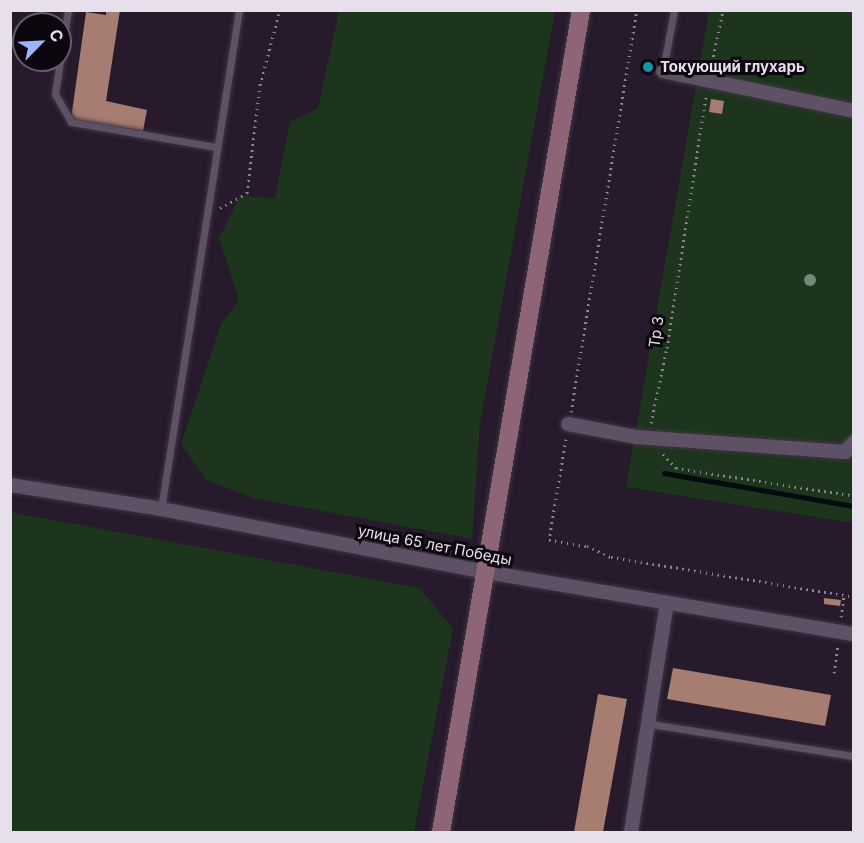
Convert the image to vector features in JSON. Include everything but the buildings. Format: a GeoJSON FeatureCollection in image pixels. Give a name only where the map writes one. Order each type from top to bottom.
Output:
{"type":"FeatureCollection","features":[{"type":"Feature","properties":{"kind":"street"},"geometry":{"type":"LineString","coordinates":[[441,832],[580,10]]}},
{"type":"Feature","properties":{"kind":"street"},"geometry":{"type":"LineString","coordinates":[[663,71],[854,111]]}},
{"type":"Feature","properties":{"kind":"street"},"geometry":{"type":"LineString","coordinates":[[568,424],[648,438],[851,450]]}},
{"type":"Feature","properties":{"kind":"street","name":"улица 65 лет Победы"},"geometry":{"type":"LineString","coordinates":[[10,485],[161,509],[486,572],[854,634]]}},
{"type":"Feature","properties":{"kind":"street"},"geometry":{"type":"LineString","coordinates":[[631,832],[651,724],[667,603]]}},
{"type":"Feature","properties":{"kind":"lane"},"geometry":{"type":"LineString","coordinates":[[68,10],[55,94],[71,122],[216,147]]}},
{"type":"Feature","properties":{"kind":"lane"},"geometry":{"type":"LineString","coordinates":[[161,509],[239,10]]}},
{"type":"Feature","properties":{"kind":"lane"},"geometry":{"type":"LineString","coordinates":[[663,71],[674,10]]}},
{"type":"Feature","properties":{"kind":"lane"},"geometry":{"type":"LineString","coordinates":[[651,724],[854,756]]}},
{"type":"Feature","properties":{"kind":"path"},"geometry":{"type":"LineString","coordinates":[[206,216],[247,193],[260,85],[280,10]]}},
{"type":"Feature","properties":{"kind":"path"},"geometry":{"type":"LineString","coordinates":[[637,10],[549,540],[587,546],[610,557],[854,597]]}},
{"type":"Feature","properties":{"kind":"path","name":"Тр З"},"geometry":{"type":"LineString","coordinates":[[648,438],[667,348],[677,261],[723,10]]}},
{"type":"Feature","properties":{"kind":"path"},"geometry":{"type":"LineString","coordinates":[[648,438],[676,468],[854,496]]}},
{"type":"Feature","properties":{"kind":"green space"},"geometry":{"type":"Polygon","coordinates":[[[339,11],[555,11],[480,423],[472,539],[253,498],[206,480],[181,444],[221,324],[239,300],[219,238],[240,196],[275,198],[290,122],[318,108],[339,11]]]}},
{"type":"Feature","properties":{"kind":"green space"},"geometry":{"type":"Polygon","coordinates":[[[709,11],[853,11],[853,523],[626,487],[709,11]]]}},
{"type":"Feature","properties":{"kind":"green space"},"geometry":{"type":"Polygon","coordinates":[[[10,512],[420,588],[453,629],[414,832],[11,832],[10,512]]]}},
{"type":"Feature","properties":{"kind":"waterway"},"geometry":{"type":"LineString","coordinates":[[664,473],[854,506]]}},
{"type":"Feature","properties":{"kind":"place","name":"Токующий глухарь"},"geometry":{"type":"Point","coordinates":[648,67]}}]}
